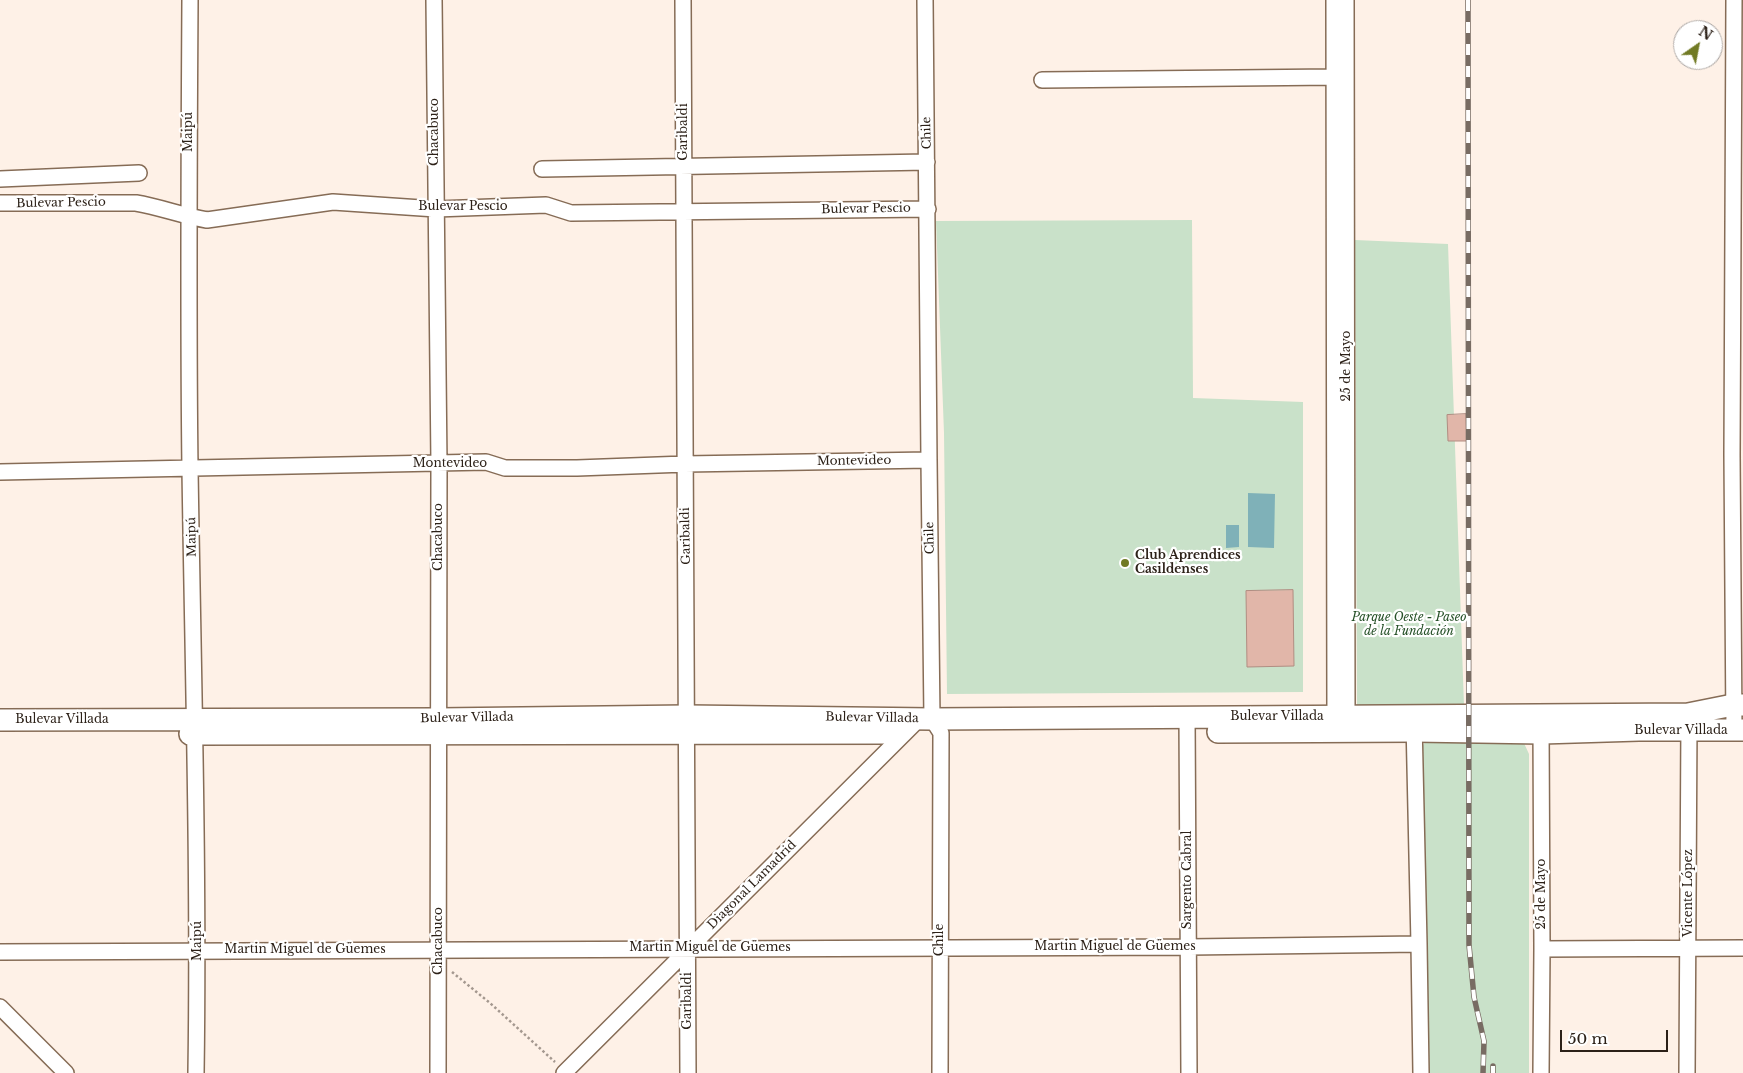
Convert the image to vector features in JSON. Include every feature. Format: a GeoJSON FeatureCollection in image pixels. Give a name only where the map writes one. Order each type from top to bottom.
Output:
{"type":"FeatureCollection","features":[{"type":"Feature","properties":{"kind":"main road","name":"Bulevar Villada"},"geometry":{"type":"LineString","coordinates":[[1689,722],[1738,705]]}},
{"type":"Feature","properties":{"kind":"main road","name":"Bulevar Villada"},"geometry":{"type":"LineString","coordinates":[[0,720],[195,727],[687,724],[924,726],[1541,724],[1689,722],[1739,730]]}},
{"type":"Feature","properties":{"kind":"main road","name":"Bulevar Villada"},"geometry":{"type":"LineString","coordinates":[[0,735],[195,727]]}},
{"type":"Feature","properties":{"kind":"street","name":"Maipú"},"geometry":{"type":"LineString","coordinates":[[190,0],[188,217],[198,950],[196,1073]]}},
{"type":"Feature","properties":{"kind":"street","name":"Chacabuco"},"geometry":{"type":"LineString","coordinates":[[434,0],[440,464],[438,1073]]}},
{"type":"Feature","properties":{"kind":"street","name":"Garibaldi"},"geometry":{"type":"LineString","coordinates":[[683,0],[688,1073]]}},
{"type":"Feature","properties":{"kind":"street","name":"Chile"},"geometry":{"type":"LineString","coordinates":[[925,0],[928,209],[928,460],[924,726],[940,948],[940,1073]]}},
{"type":"Feature","properties":{"kind":"street","name":"25 de Mayo"},"geometry":{"type":"LineString","coordinates":[[1334,0],[1341,724]]}},
{"type":"Feature","properties":{"kind":"street","name":"25 de Mayo"},"geometry":{"type":"LineString","coordinates":[[1341,724],[1346,0]]}},
{"type":"Feature","properties":{"kind":"street"},"geometry":{"type":"LineString","coordinates":[[1734,0],[1738,204],[1739,730]]}},
{"type":"Feature","properties":{"kind":"street"},"geometry":{"type":"LineString","coordinates":[[1042,80],[1334,78]]}},
{"type":"Feature","properties":{"kind":"street"},"geometry":{"type":"LineString","coordinates":[[542,169],[927,162]]}},
{"type":"Feature","properties":{"kind":"street","name":"Bulevar Pescio"},"geometry":{"type":"LineString","coordinates":[[0,179],[139,173]]}},
{"type":"Feature","properties":{"kind":"street","name":"Bulevar Pescio"},"geometry":{"type":"LineString","coordinates":[[0,203],[136,202],[188,217],[207,220],[333,202],[436,209],[546,205],[571,213],[928,209]]}},
{"type":"Feature","properties":{"kind":"street","name":"Montevideo"},"geometry":{"type":"LineString","coordinates":[[0,472],[486,462],[505,468],[577,468],[685,464],[928,460]]}},
{"type":"Feature","properties":{"kind":"street","name":"Vicente López"},"geometry":{"type":"LineString","coordinates":[[1687,1073],[1689,722]]}},
{"type":"Feature","properties":{"kind":"street"},"geometry":{"type":"LineString","coordinates":[[1414,723],[1420,944],[1420,1073]]}},
{"type":"Feature","properties":{"kind":"street","name":"Sargento Cabral"},"geometry":{"type":"LineString","coordinates":[[1187,724],[1189,1073]]}},
{"type":"Feature","properties":{"kind":"street","name":"25 de Mayo"},"geometry":{"type":"LineString","coordinates":[[1541,724],[1541,1073]]}},
{"type":"Feature","properties":{"kind":"street","name":"Diagonal Lamadrid"},"geometry":{"type":"LineString","coordinates":[[565,1072],[688,948],[924,726]]}},
{"type":"Feature","properties":{"kind":"street","name":"Martin Miguel de Güemes"},"geometry":{"type":"LineString","coordinates":[[0,952],[198,950],[439,955],[688,948],[1189,947],[1420,944]]}},
{"type":"Feature","properties":{"kind":"street"},"geometry":{"type":"LineString","coordinates":[[1542,949],[1743,948]]}},
{"type":"Feature","properties":{"kind":"street"},"geometry":{"type":"LineString","coordinates":[[0,1007],[66,1073]]}},
{"type":"Feature","properties":{"kind":"path"},"geometry":{"type":"LineString","coordinates":[[439,955],[565,1072]]}},
{"type":"Feature","properties":{"kind":"green space","name":"Club Aprendices Casildenses"},"geometry":{"type":"Polygon","coordinates":[[[1192,220],[1193,398],[1303,402],[1303,692],[947,694],[944,433],[936,221],[1192,220]]]}},
{"type":"Feature","properties":{"kind":"green space","name":"Parque Oeste - Paseo de la Fundación"},"geometry":{"type":"Polygon","coordinates":[[[1355,240],[1448,244],[1464,706],[1357,705],[1355,240]]]}},
{"type":"Feature","properties":{"kind":"green space"},"geometry":{"type":"Polygon","coordinates":[[[1428,739],[1523,741],[1529,754],[1529,1073],[1424,1073],[1423,745],[1428,739]]]}},
{"type":"Feature","properties":{"kind":"water"},"geometry":{"type":"Polygon","coordinates":[[[1248,493],[1275,494],[1274,548],[1248,547],[1248,493]]]}},
{"type":"Feature","properties":{"kind":"water"},"geometry":{"type":"Polygon","coordinates":[[[1226,525],[1239,525],[1239,547],[1226,548],[1226,525]]]}},
{"type":"Feature","properties":{"kind":"building"},"geometry":{"type":"Polygon","coordinates":[[[1466,414],[1467,441],[1448,441],[1447,415],[1466,414]]]}},
{"type":"Feature","properties":{"kind":"building"},"geometry":{"type":"Polygon","coordinates":[[[1293,590],[1294,666],[1247,667],[1246,591],[1293,590]]]}},
{"type":"Feature","properties":{"kind":"railway"},"geometry":{"type":"LineString","coordinates":[[1468,0],[1469,945],[1474,997],[1484,1041],[1483,1073]]}},
{"type":"Feature","properties":{"kind":"railway"},"geometry":{"type":"LineString","coordinates":[[1493,1066],[1493,1073]]}},
{"type":"Feature","properties":{"kind":"place","name":"Club Aprendices Casildenses"},"geometry":{"type":"Point","coordinates":[1125,563]}}]}
